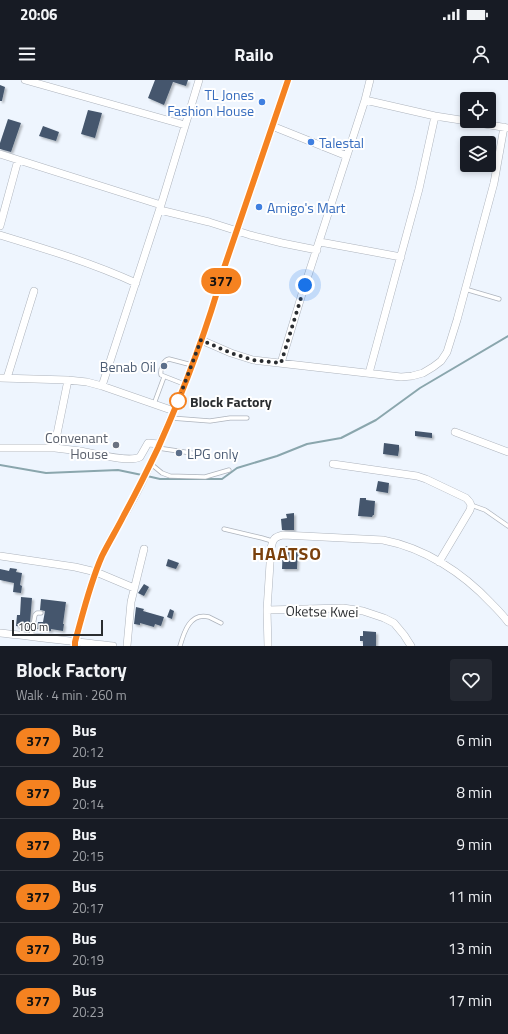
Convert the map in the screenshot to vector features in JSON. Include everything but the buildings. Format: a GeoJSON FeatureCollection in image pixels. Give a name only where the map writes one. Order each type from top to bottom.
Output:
{"type":"FeatureCollection","features":[{"type":"Feature","properties":{"kind":"street"},"geometry":{"type":"LineString","coordinates":[[26,80],[185,125]]}},
{"type":"Feature","properties":{"kind":"street"},"geometry":{"type":"LineString","coordinates":[[102,386],[161,207],[199,80]]}},
{"type":"Feature","properties":{"kind":"street"},"geometry":{"type":"LineString","coordinates":[[75,644],[87,599],[102,556],[149,467],[185,384],[288,80]]}},
{"type":"Feature","properties":{"kind":"street"},"geometry":{"type":"LineString","coordinates":[[281,363],[365,100],[370,80]]}},
{"type":"Feature","properties":{"kind":"street"},"geometry":{"type":"LineString","coordinates":[[365,100],[435,116],[460,120]]}},
{"type":"Feature","properties":{"kind":"street"},"geometry":{"type":"LineString","coordinates":[[369,373],[419,189],[435,116]]}},
{"type":"Feature","properties":{"kind":"street"},"geometry":{"type":"LineString","coordinates":[[272,126],[347,156]]}},
{"type":"Feature","properties":{"kind":"street"},"geometry":{"type":"LineString","coordinates":[[201,340],[231,353],[253,360],[401,376],[412,376],[423,373],[433,367],[441,361],[447,352],[494,183],[506,128],[496,126]]}},
{"type":"Feature","properties":{"kind":"street"},"geometry":{"type":"LineString","coordinates":[[0,154],[250,236],[317,250]]}},
{"type":"Feature","properties":{"kind":"street"},"geometry":{"type":"LineString","coordinates":[[0,226],[18,160]]}},
{"type":"Feature","properties":{"kind":"street"},"geometry":{"type":"LineString","coordinates":[[0,235],[76,258],[136,283]]}},
{"type":"Feature","properties":{"kind":"street"},"geometry":{"type":"LineString","coordinates":[[320,242],[401,257]]}},
{"type":"Feature","properties":{"kind":"street"},"geometry":{"type":"LineString","coordinates":[[34,291],[3,378],[88,382],[154,404],[173,414]]}},
{"type":"Feature","properties":{"kind":"street"},"geometry":{"type":"LineString","coordinates":[[55,448],[68,380]]}},
{"type":"Feature","properties":{"kind":"street"},"geometry":{"type":"LineString","coordinates":[[455,432],[508,452]]}},
{"type":"Feature","properties":{"kind":"street"},"geometry":{"type":"LineString","coordinates":[[0,448],[55,448],[116,458],[133,459],[140,457],[148,443],[158,446]]}},
{"type":"Feature","properties":{"kind":"street"},"geometry":{"type":"LineString","coordinates":[[333,464],[426,478],[466,498],[470,502],[470,510],[439,562]]}},
{"type":"Feature","properties":{"kind":"street"},"geometry":{"type":"LineString","coordinates":[[268,646],[267,610],[270,556],[272,542],[275,538],[283,536],[383,540],[410,547],[422,552],[452,570],[482,593],[508,622]]}},
{"type":"Feature","properties":{"kind":"street"},"geometry":{"type":"LineString","coordinates":[[127,646],[131,602],[144,549]]}},
{"type":"Feature","properties":{"kind":"street"},"geometry":{"type":"LineString","coordinates":[[0,556],[58,564],[96,572],[134,588]]}},
{"type":"Feature","properties":{"kind":"street","name":"Oketse Kwei"},"geometry":{"type":"LineString","coordinates":[[267,610],[343,608],[363,611],[394,623],[411,646]]}},
{"type":"Feature","properties":{"kind":"street"},"geometry":{"type":"LineString","coordinates":[[0,633],[31,636],[75,644],[113,646]]}},
{"type":"Feature","properties":{"kind":"lane"},"geometry":{"type":"LineString","coordinates":[[465,289],[499,299]]}},
{"type":"Feature","properties":{"kind":"lane"},"geometry":{"type":"LineString","coordinates":[[185,384],[164,377],[160,373],[166,359],[192,365]]}},
{"type":"Feature","properties":{"kind":"lane"},"geometry":{"type":"LineString","coordinates":[[154,404],[164,377]]}},
{"type":"Feature","properties":{"kind":"lane"},"geometry":{"type":"LineString","coordinates":[[173,414],[210,421],[230,418],[247,418]]}},
{"type":"Feature","properties":{"kind":"lane"},"geometry":{"type":"LineString","coordinates":[[158,446],[198,454]]}},
{"type":"Feature","properties":{"kind":"lane"},"geometry":{"type":"LineString","coordinates":[[149,467],[170,476],[206,476],[229,470]]}},
{"type":"Feature","properties":{"kind":"lane"},"geometry":{"type":"LineString","coordinates":[[471,505],[485,510],[508,526]]}},
{"type":"Feature","properties":{"kind":"lane"},"geometry":{"type":"LineString","coordinates":[[224,529],[262,538],[272,542]]}},
{"type":"Feature","properties":{"kind":"lane"},"geometry":{"type":"LineString","coordinates":[[31,636],[35,616],[41,613]]}},
{"type":"Feature","properties":{"kind":"lane"},"geometry":{"type":"LineString","coordinates":[[180,646],[184,632],[189,624],[196,618],[209,618],[221,623]]}},
{"type":"Feature","properties":{"kind":"waterway"},"geometry":{"type":"LineString","coordinates":[[147,476],[160,479],[222,479],[237,468],[277,456],[307,444],[341,438],[376,420],[420,388],[508,336]]}},
{"type":"Feature","properties":{"kind":"waterway"},"geometry":{"type":"LineString","coordinates":[[0,465],[46,473],[118,470],[142,475]]}},
{"type":"Feature","properties":{"kind":"bus line","name":"377"},"geometry":{"type":"LineString","coordinates":[[75,646],[87,599],[102,556],[158,448],[192,365],[288,80]]}},
{"type":"Feature","properties":{"kind":"place","name":"TL Jones Fashion House"},"geometry":{"type":"Point","coordinates":[262,102]}},
{"type":"Feature","properties":{"kind":"place","name":"Talestal"},"geometry":{"type":"Point","coordinates":[311,142]}},
{"type":"Feature","properties":{"kind":"place","name":"Amigo's Mart"},"geometry":{"type":"Point","coordinates":[259,207]}},
{"type":"Feature","properties":{"kind":"place","name":"Benab Oil"},"geometry":{"type":"Point","coordinates":[164,366]}},
{"type":"Feature","properties":{"kind":"place","name":"Block Factory"},"geometry":{"type":"Point","coordinates":[178,401]}},
{"type":"Feature","properties":{"kind":"place","name":"Convenant House"},"geometry":{"type":"Point","coordinates":[116,445]}},
{"type":"Feature","properties":{"kind":"place","name":"LPG only"},"geometry":{"type":"Point","coordinates":[179,453]}},
{"type":"Feature","properties":{"kind":"district","name":"HAATSO"},"geometry":{"type":"Point","coordinates":[287,553]}},
{"type":"Feature","properties":{"kind":"route"},"geometry":{"type":"LineString","coordinates":[[178,401],[201,340],[231,353],[253,360],[281,363],[305,285]]}}]}
